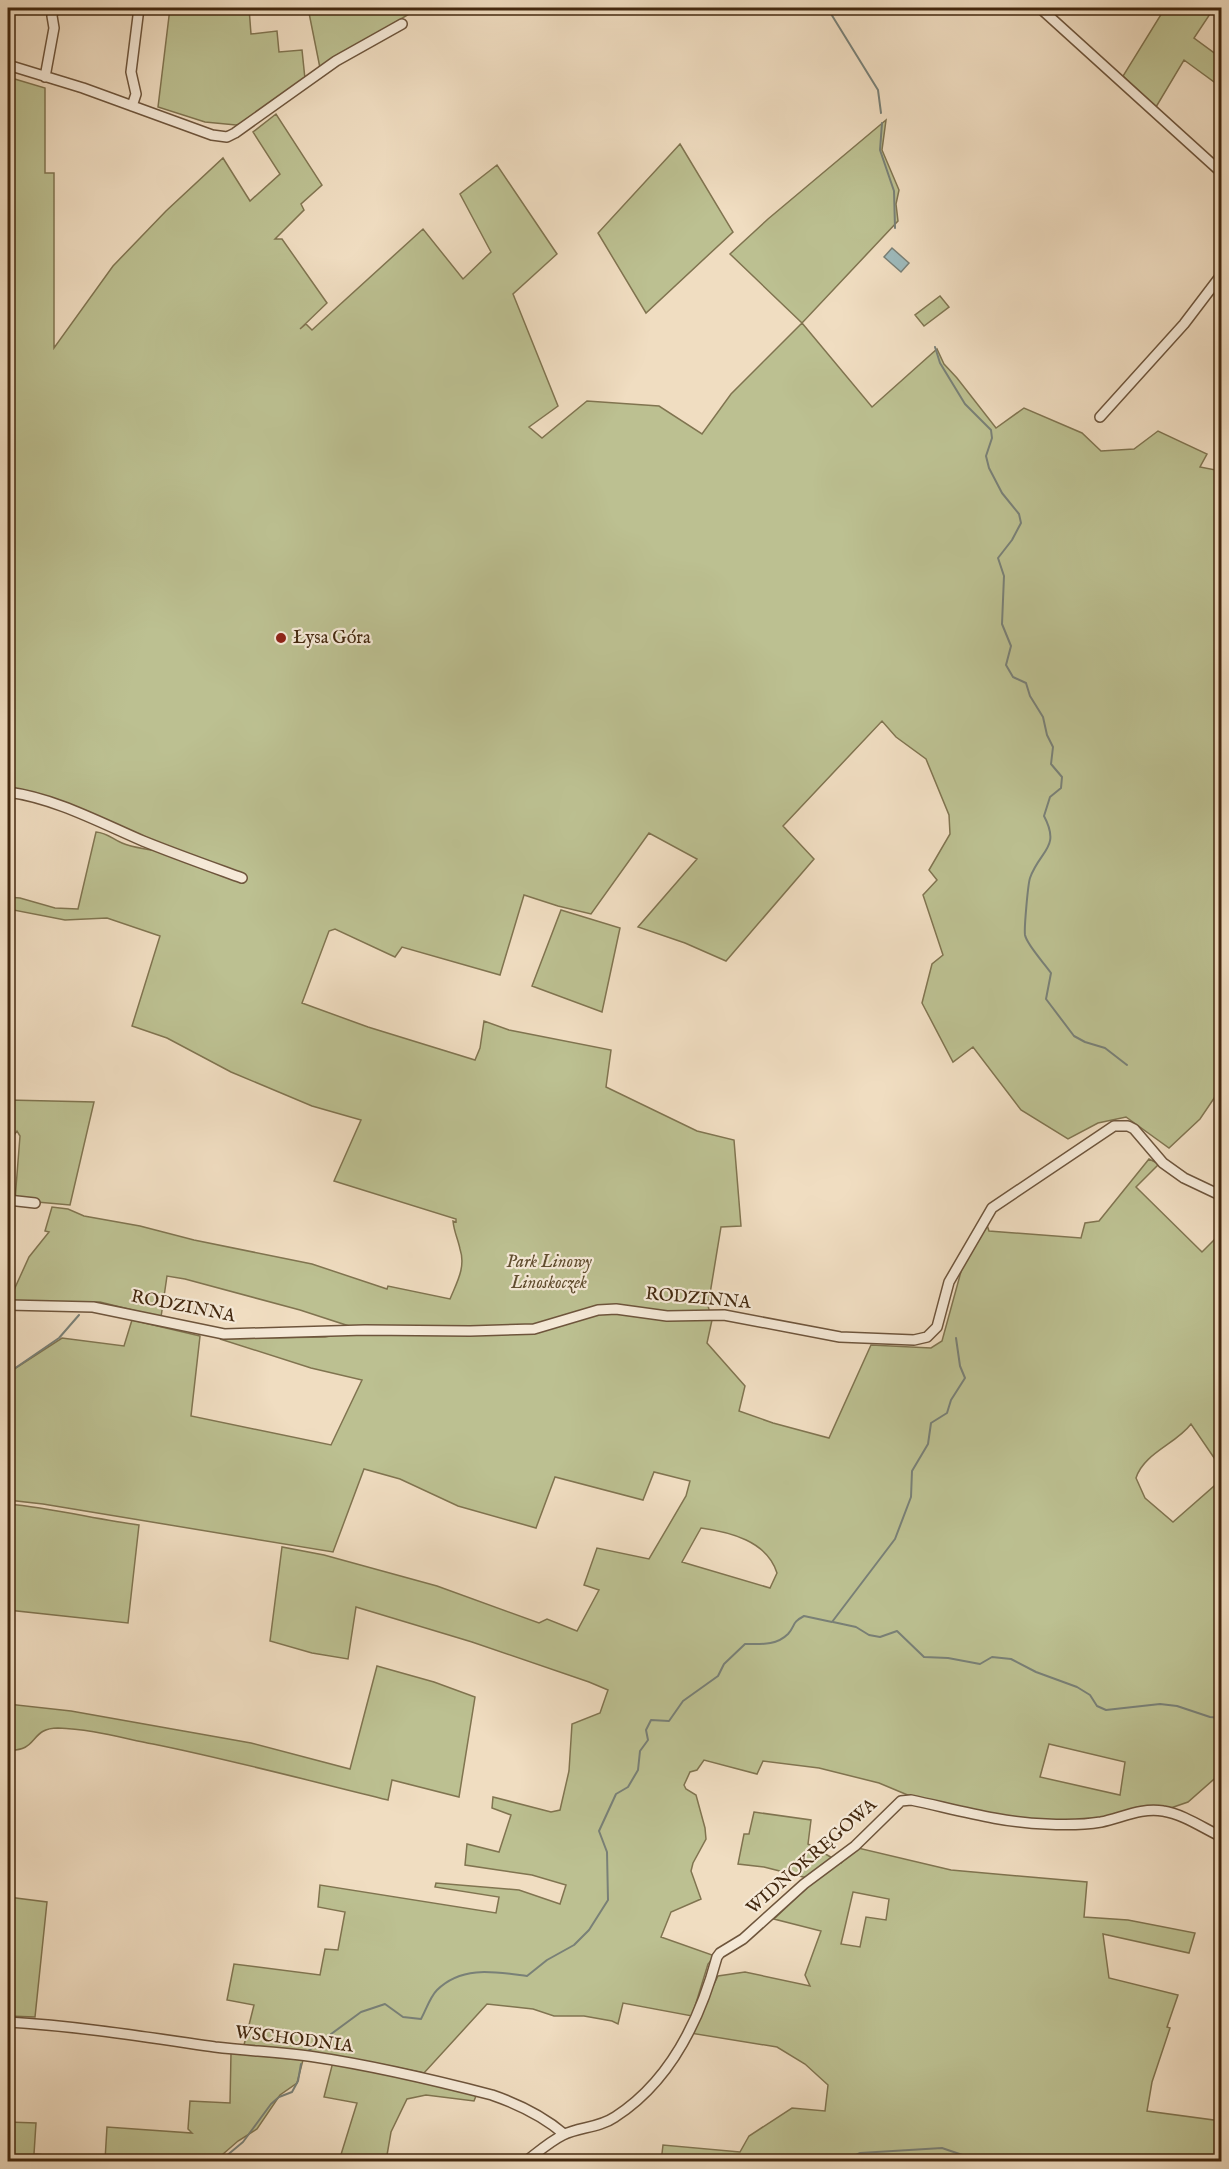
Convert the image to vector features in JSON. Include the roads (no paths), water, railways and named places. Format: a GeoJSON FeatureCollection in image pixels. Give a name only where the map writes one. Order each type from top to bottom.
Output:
{"type":"FeatureCollection","features":[{"type":"Feature","properties":{"kind":"street"},"geometry":{"type":"LineString","coordinates":[[45,77],[54,28],[54,8]]}},
{"type":"Feature","properties":{"kind":"street"},"geometry":{"type":"LineString","coordinates":[[132,106],[136,94],[131,72],[139,8]]}},
{"type":"Feature","properties":{"kind":"street"},"geometry":{"type":"LineString","coordinates":[[1040,8],[1221,173]]}},
{"type":"Feature","properties":{"kind":"street"},"geometry":{"type":"LineString","coordinates":[[8,65],[212,135],[227,137],[250,124],[336,61],[402,24]]}},
{"type":"Feature","properties":{"kind":"street"},"geometry":{"type":"LineString","coordinates":[[1100,417],[1184,324],[1221,274]]}},
{"type":"Feature","properties":{"kind":"street"},"geometry":{"type":"LineString","coordinates":[[8,792],[82,814],[160,848],[242,879]]}},
{"type":"Feature","properties":{"kind":"street","name":"RODZINNA"},"geometry":{"type":"LineString","coordinates":[[8,1305],[93,1307],[225,1335],[365,1330],[534,1329],[598,1310],[616,1309],[667,1316],[724,1315],[840,1337],[914,1340],[927,1337],[937,1327],[949,1282],[992,1208],[1114,1126],[1128,1126],[1134,1129],[1168,1167],[1221,1196]]}},
{"type":"Feature","properties":{"kind":"street"},"geometry":{"type":"LineString","coordinates":[[8,1200],[35,1203]]}},
{"type":"Feature","properties":{"kind":"street","name":"WIDNOKRĘGOWA"},"geometry":{"type":"LineString","coordinates":[[525,2162],[564,2134],[614,2118],[657,2081],[680,2051],[720,1953],[743,1939],[804,1884],[855,1846],[901,1801],[911,1800],[1025,1823],[1045,1824],[1083,1824],[1145,1810],[1161,1810],[1221,1837]]}},
{"type":"Feature","properties":{"kind":"street","name":"WSCHODNIA"},"geometry":{"type":"LineString","coordinates":[[8,2022],[60,2025],[227,2048],[286,2053],[393,2071],[492,2095],[545,2119],[564,2134]]}},
{"type":"Feature","properties":{"kind":"water"},"geometry":{"type":"Polygon","coordinates":[[[892,248],[909,263],[901,272],[884,257],[892,248]]]}},
{"type":"Feature","properties":{"kind":"waterway"},"geometry":{"type":"LineString","coordinates":[[828,9],[878,90],[881,113]]}},
{"type":"Feature","properties":{"kind":"waterway"},"geometry":{"type":"LineString","coordinates":[[882,123],[880,150],[894,191],[895,228]]}},
{"type":"Feature","properties":{"kind":"waterway"},"geometry":{"type":"LineString","coordinates":[[935,347],[940,363],[965,404],[991,430],[992,438],[986,456],[989,468],[1002,493],[1019,514],[1021,523],[1012,540],[998,558],[1004,576],[1002,624],[1011,646],[1006,665],[1013,677],[1026,683],[1030,696],[1043,717],[1047,735],[1053,747],[1051,764],[1062,777],[1061,788],[1050,797],[1044,816],[1049,827],[1050,842],[1030,878],[1026,906],[1026,939],[1051,973],[1046,999],[1074,1036],[1105,1048],[1127,1065]]}},
{"type":"Feature","properties":{"kind":"waterway"},"geometry":{"type":"LineString","coordinates":[[8,1373],[59,1338],[79,1315]]}},
{"type":"Feature","properties":{"kind":"waterway"},"geometry":{"type":"LineString","coordinates":[[308,2051],[361,2012],[385,2004],[403,2017],[421,2019],[437,1990],[457,1977],[480,1972],[527,1976],[547,1960],[574,1945],[589,1930],[608,1900],[607,1852],[599,1831],[616,1794],[628,1787],[638,1770],[640,1751],[648,1740],[646,1730],[651,1720],[669,1721],[683,1701],[718,1676],[724,1664],[745,1644],[768,1644],[778,1641],[788,1634],[795,1622],[804,1616],[832,1622],[895,1539],[911,1497],[912,1471],[928,1444],[931,1423],[947,1413],[951,1400],[965,1378],[960,1366],[956,1338]]}},
{"type":"Feature","properties":{"kind":"waterway"},"geometry":{"type":"LineString","coordinates":[[833,1622],[856,1627],[869,1635],[880,1637],[897,1631],[924,1657],[948,1658],[980,1664],[992,1657],[1011,1659],[1036,1672],[1077,1687],[1090,1695],[1097,1706],[1106,1710],[1160,1704],[1222,1718]]}},
{"type":"Feature","properties":{"kind":"waterway"},"geometry":{"type":"LineString","coordinates":[[219,2162],[243,2142],[271,2104],[279,2097],[292,2092],[298,2081],[301,2064]]}},
{"type":"Feature","properties":{"kind":"waterway"},"geometry":{"type":"LineString","coordinates":[[842,2162],[860,2153],[942,2148],[983,2162]]}},
{"type":"Feature","properties":{"kind":"place","name":"Łysa Góra"},"geometry":{"type":"Point","coordinates":[281,638]}},
{"type":"Feature","properties":{"kind":"park label","name":"Park Linowy Linoskoczek"},"geometry":{"type":"Point","coordinates":[549,1272]}}]}
